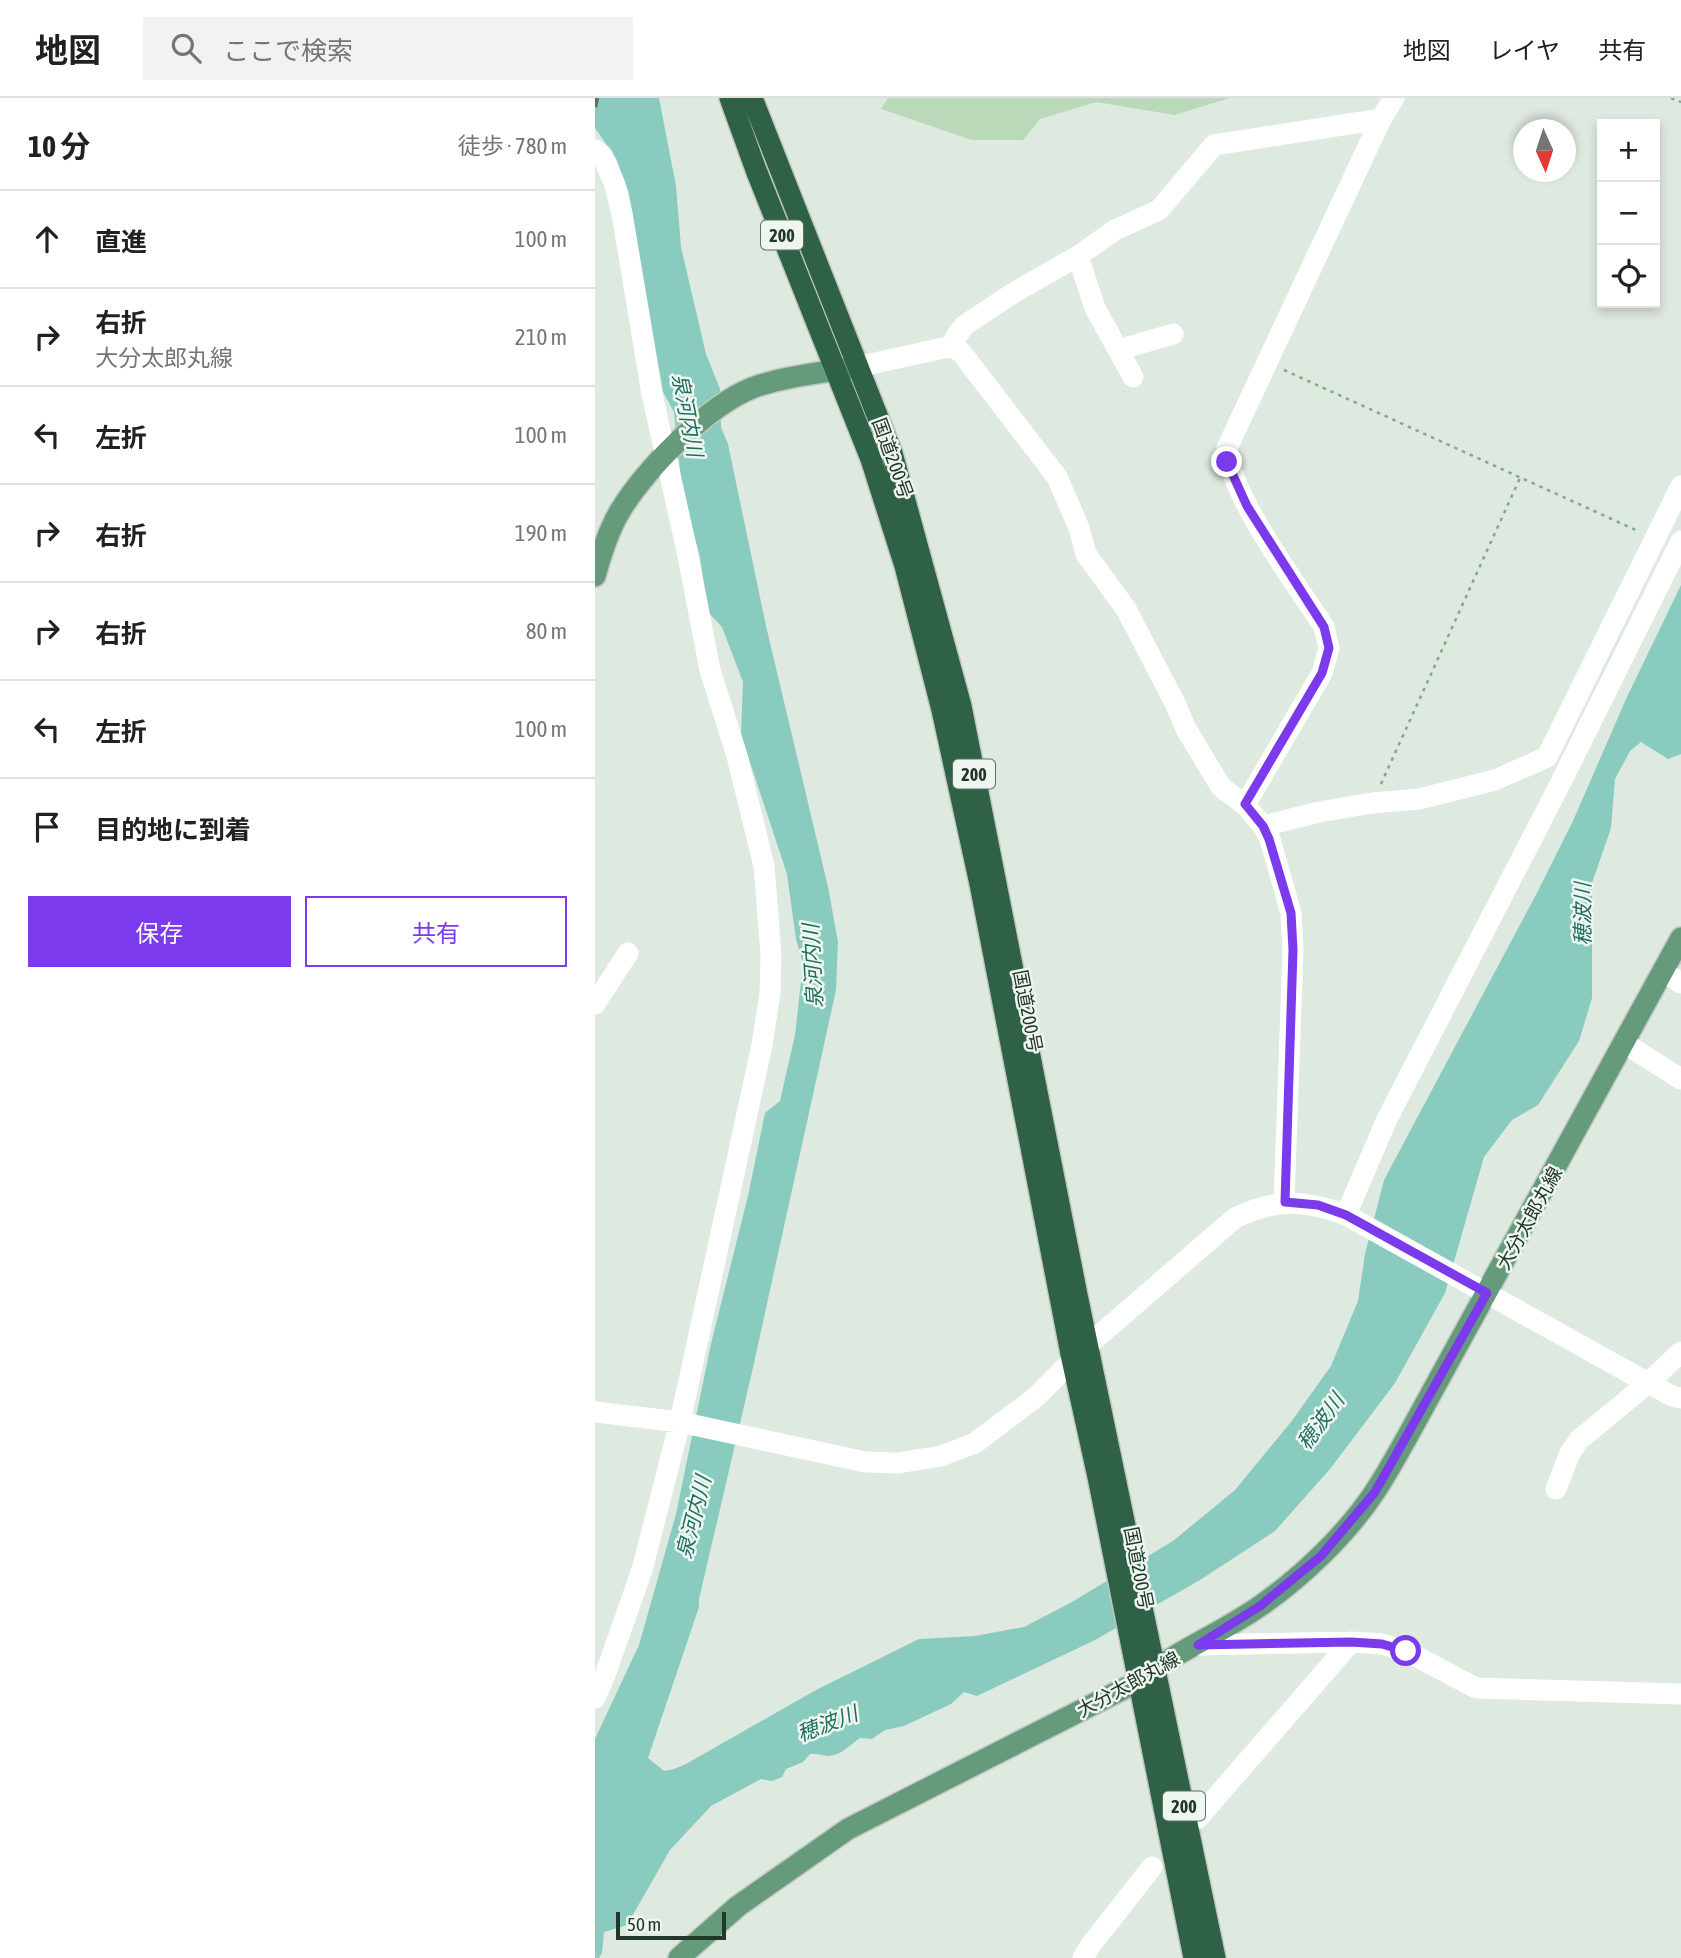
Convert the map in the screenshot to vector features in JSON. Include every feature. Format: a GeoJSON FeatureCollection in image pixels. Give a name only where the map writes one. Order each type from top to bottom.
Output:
{"type":"FeatureCollection","features":[{"type":"Feature","properties":{"kind":"highway","name":"国道200号"},"geometry":{"type":"LineString","coordinates":[[730,98],[871,459],[905,566],[942,710],[1107,1475],[1144,1666],[1194,1958]]}},
{"type":"Feature","properties":{"kind":"highway","name":"国道200号"},"geometry":{"type":"LineString","coordinates":[[752,98],[892,453],[961,706],[1080,1352]]}},
{"type":"Feature","properties":{"kind":"highway","name":"国道200号"},"geometry":{"type":"LineString","coordinates":[[1144,1666],[1215,1958]]}},
{"type":"Feature","properties":{"kind":"main road"},"geometry":{"type":"LineString","coordinates":[[595,576],[605,542],[620,511],[665,452],[726,400],[754,387],[857,367]]}},
{"type":"Feature","properties":{"kind":"main road","name":"大分太郎丸線"},"geometry":{"type":"LineString","coordinates":[[679,1958],[738,1906],[848,1829],[1144,1666],[1198,1645],[1260,1606],[1321,1556],[1375,1492],[1411,1430],[1482,1291],[1624,1043],[1672,977],[1681,938]]}},
{"type":"Feature","properties":{"kind":"street"},"geometry":{"type":"LineString","coordinates":[[1245,804],[1322,673],[1329,648],[1324,627],[1247,506],[1227,462],[1227,448],[1381,118],[1394,98]]}},
{"type":"Feature","properties":{"kind":"street"},"geometry":{"type":"LineString","coordinates":[[953,347],[955,338],[965,325],[1014,292],[1078,256],[1115,230],[1159,210],[1214,145],[1381,118]]}},
{"type":"Feature","properties":{"kind":"street"},"geometry":{"type":"LineString","coordinates":[[595,150],[602,155],[615,185],[622,214],[652,394],[710,670],[737,756],[764,866],[771,954],[770,993],[762,1045],[680,1422],[642,1570],[595,1698]]}},
{"type":"Feature","properties":{"kind":"street"},"geometry":{"type":"LineString","coordinates":[[1078,256],[1095,308],[1133,377]]}},
{"type":"Feature","properties":{"kind":"street"},"geometry":{"type":"LineString","coordinates":[[1118,350],[1173,334]]}},
{"type":"Feature","properties":{"kind":"street"},"geometry":{"type":"LineString","coordinates":[[857,367],[953,347],[961,352],[1057,477],[1079,528],[1086,554],[1126,609],[1186,729],[1221,787],[1245,804],[1263,826],[1291,913],[1293,950],[1285,1202]]}},
{"type":"Feature","properties":{"kind":"street"},"geometry":{"type":"LineString","coordinates":[[1263,826],[1319,812],[1419,799],[1495,780],[1546,757],[1681,486]]}},
{"type":"Feature","properties":{"kind":"street"},"geometry":{"type":"LineString","coordinates":[[1346,1215],[1387,1119],[1557,790],[1681,541]]}},
{"type":"Feature","properties":{"kind":"street"},"geometry":{"type":"LineString","coordinates":[[595,1004],[628,953]]}},
{"type":"Feature","properties":{"kind":"street"},"geometry":{"type":"LineString","coordinates":[[1624,1043],[1681,1079]]}},
{"type":"Feature","properties":{"kind":"street"},"geometry":{"type":"LineString","coordinates":[[595,1412],[680,1422],[866,1462],[898,1463],[940,1456],[975,1443],[1036,1397],[1080,1352],[1235,1218],[1254,1209],[1285,1202],[1318,1205],[1346,1215],[1648,1383],[1681,1398]]}},
{"type":"Feature","properties":{"kind":"street"},"geometry":{"type":"LineString","coordinates":[[1556,1489],[1570,1453],[1579,1440],[1681,1352]]}},
{"type":"Feature","properties":{"kind":"street"},"geometry":{"type":"LineString","coordinates":[[1198,1645],[1351,1642],[1382,1644],[1406,1651],[1476,1688],[1681,1694]]}},
{"type":"Feature","properties":{"kind":"street"},"geometry":{"type":"LineString","coordinates":[[1198,1818],[1351,1642]]}},
{"type":"Feature","properties":{"kind":"street"},"geometry":{"type":"LineString","coordinates":[[1083,1958],[1152,1867]]}},
{"type":"Feature","properties":{"kind":"path"},"geometry":{"type":"LineString","coordinates":[[1671,98],[1681,102]]}},
{"type":"Feature","properties":{"kind":"path"},"geometry":{"type":"LineString","coordinates":[[1267,362],[1654,538]]}},
{"type":"Feature","properties":{"kind":"path"},"geometry":{"type":"LineString","coordinates":[[1372,803],[1520,477]]}},
{"type":"Feature","properties":{"kind":"green space"},"geometry":{"type":"Polygon","coordinates":[[[888,98],[1229,98],[1175,115],[1096,102],[1040,119],[1023,140],[972,140],[881,109],[888,98]]]}},
{"type":"Feature","properties":{"kind":"water"},"geometry":{"type":"Polygon","coordinates":[[[595,98],[659,98],[676,186],[681,247],[706,354],[720,389],[721,427],[728,444],[766,626],[828,887],[838,942],[836,990],[699,1607],[648,1758],[664,1771],[686,1764],[816,1690],[919,1639],[975,1636],[1024,1627],[1072,1602],[1173,1541],[1235,1490],[1291,1422],[1331,1366],[1358,1301],[1365,1254],[1384,1180],[1573,821],[1626,699],[1681,585],[1681,754],[1668,759],[1641,742],[1630,751],[1615,779],[1611,828],[1592,883],[1592,998],[1579,1041],[1538,1105],[1512,1120],[1484,1157],[1445,1293],[1395,1383],[1330,1469],[1275,1531],[1200,1580],[1095,1640],[977,1696],[964,1692],[951,1704],[904,1726],[885,1730],[872,1739],[860,1738],[838,1754],[810,1754],[803,1762],[786,1769],[782,1777],[772,1781],[761,1779],[711,1806],[670,1850],[627,1925],[604,1932],[599,1958],[595,1958],[595,1739],[639,1645],[676,1514],[711,1344],[748,1196],[765,1113],[780,1101],[795,1035],[803,964],[796,939],[787,874],[741,735],[743,682],[722,627],[707,611],[700,557],[682,490],[674,412],[663,392],[629,193],[616,158],[595,128],[595,98]]]}},
{"type":"Feature","properties":{"kind":"railway"},"geometry":{"type":"LineString","coordinates":[[595,107],[597,98]]}},
{"type":"Feature","properties":{"kind":"route"},"geometry":{"type":"LineString","coordinates":[[1227,462],[1247,506],[1324,627],[1329,648],[1322,673],[1245,804],[1263,826],[1269,839],[1291,913],[1293,950],[1285,1202],[1318,1205],[1346,1215],[1487,1293],[1375,1492],[1321,1556],[1260,1606],[1198,1645],[1351,1642],[1382,1644],[1406,1651]]}},
{"type":"Feature","properties":{"kind":"water label","name":"泉河内川"},"geometry":{"type":"Point","coordinates":[688,415]}},
{"type":"Feature","properties":{"kind":"water label","name":"穂波川"},"geometry":{"type":"Point","coordinates":[1582,914]}},
{"type":"Feature","properties":{"kind":"water label","name":"泉河内川"},"geometry":{"type":"Point","coordinates":[812,966]}},
{"type":"Feature","properties":{"kind":"water label","name":"穂波川"},"geometry":{"type":"Point","coordinates":[1320,1421]}},
{"type":"Feature","properties":{"kind":"water label","name":"泉河内川"},"geometry":{"type":"Point","coordinates":[693,1517]}},
{"type":"Feature","properties":{"kind":"water label","name":"穂波川"},"geometry":{"type":"Point","coordinates":[827,1723]}}]}
